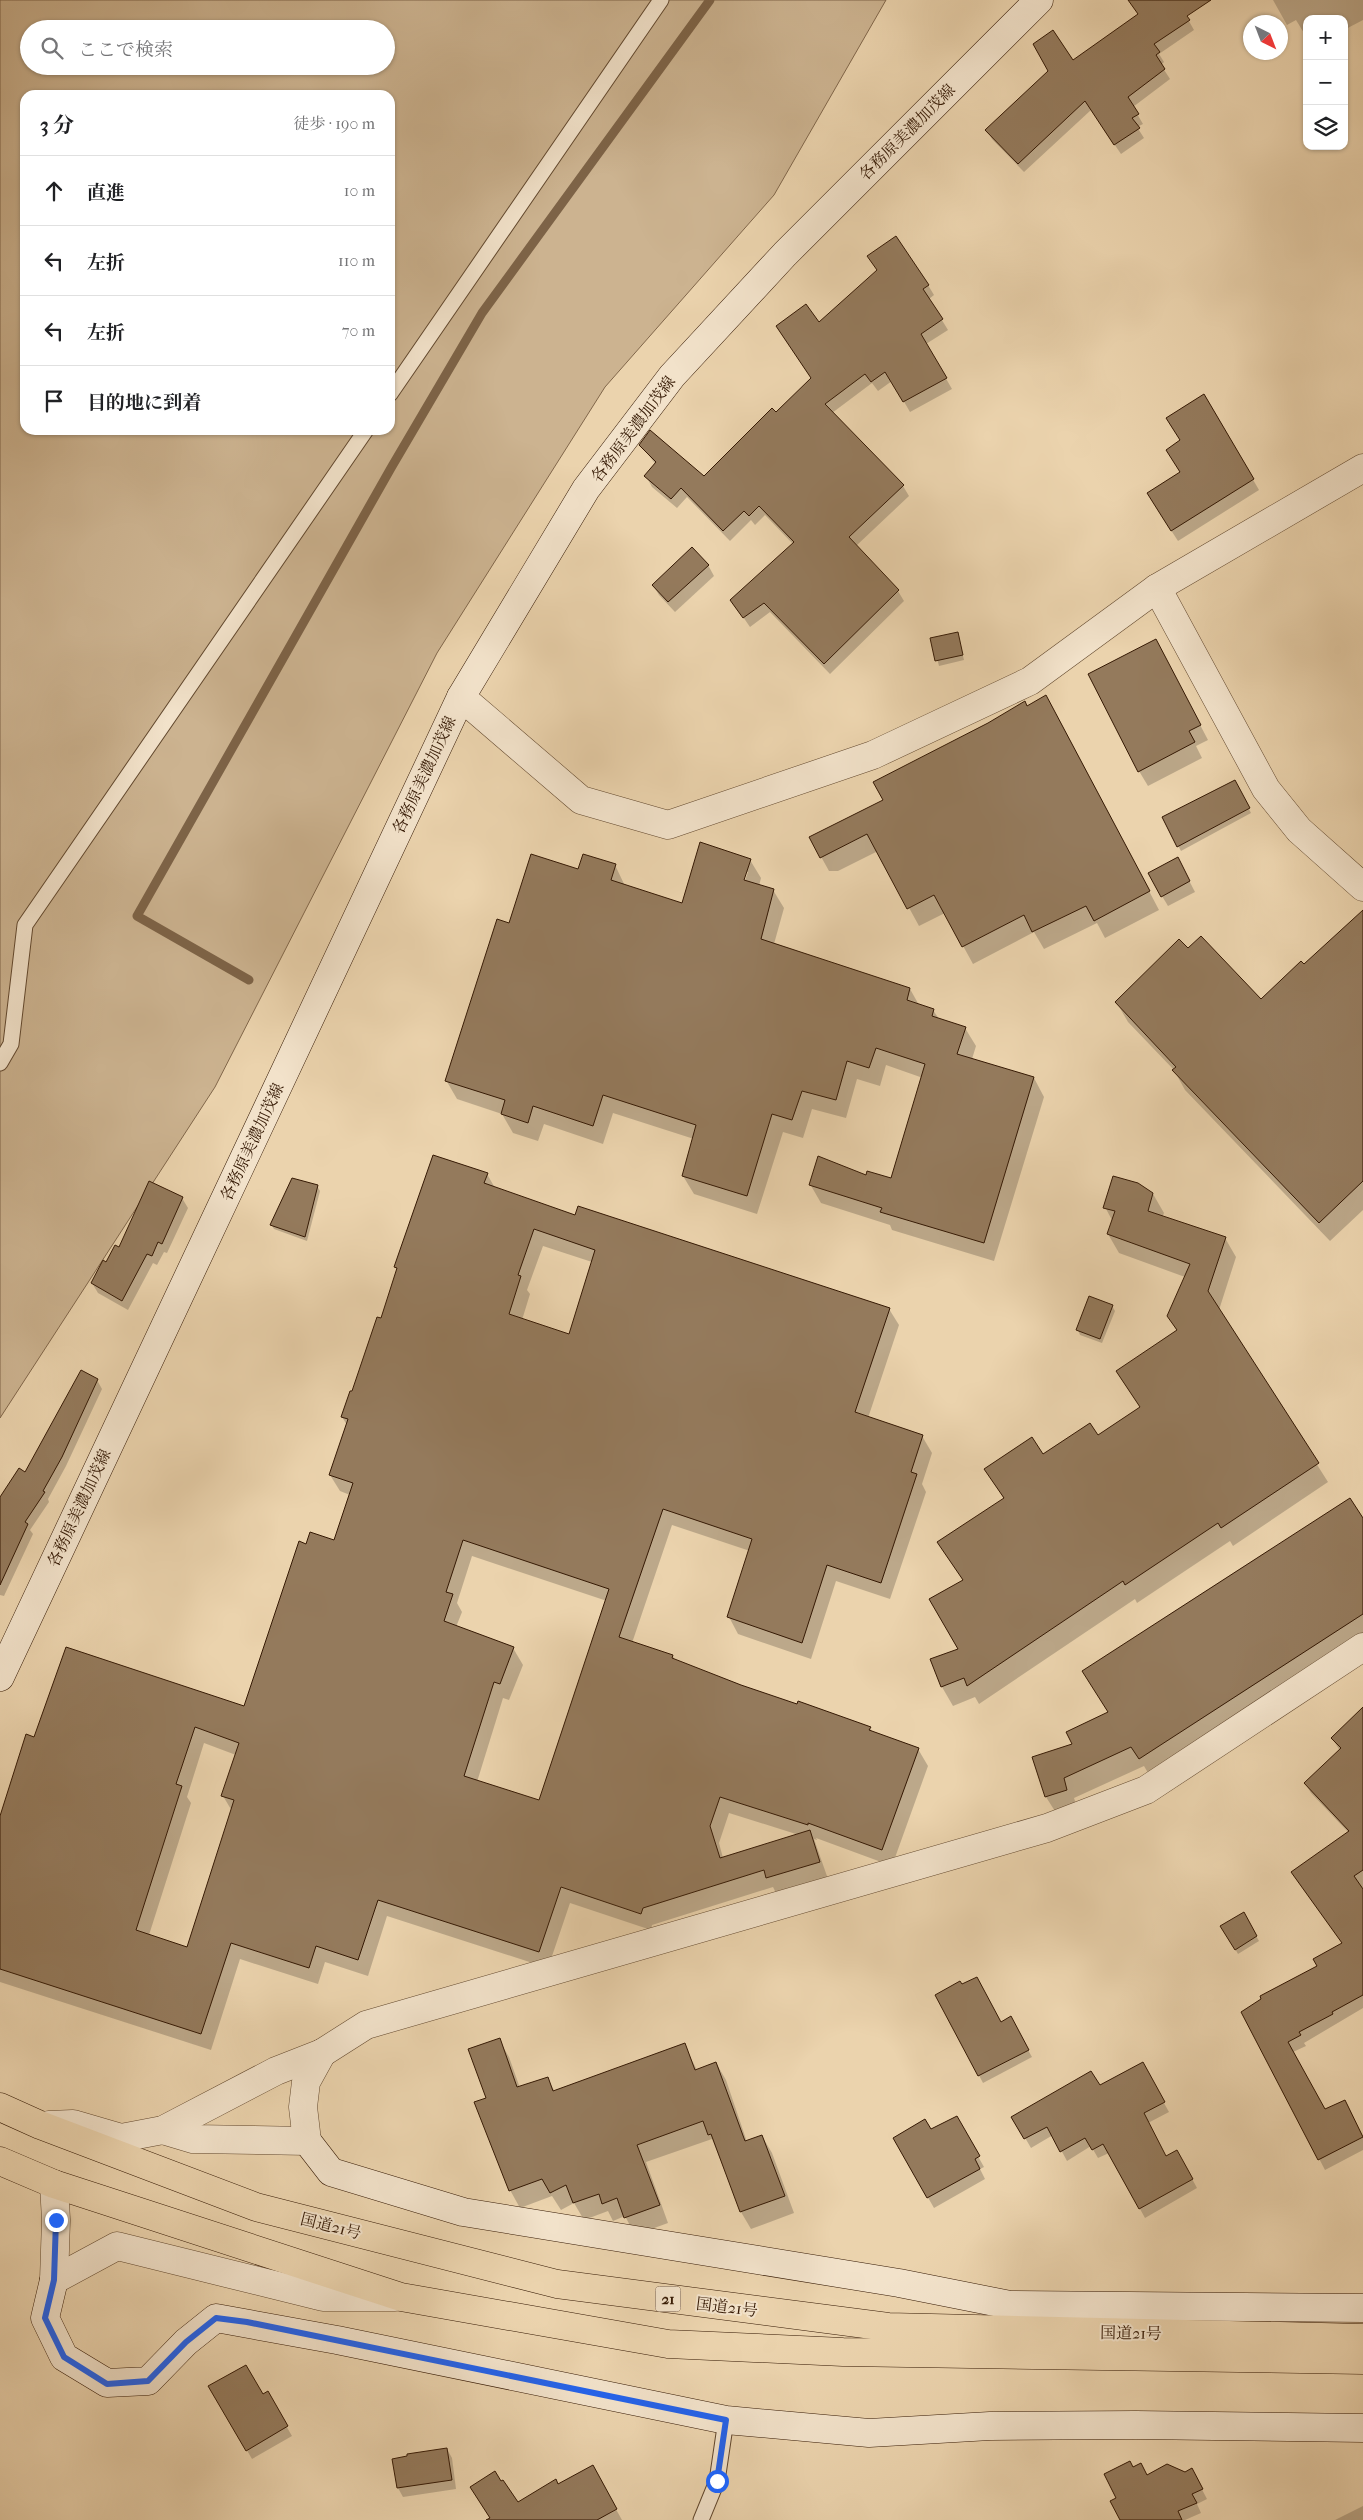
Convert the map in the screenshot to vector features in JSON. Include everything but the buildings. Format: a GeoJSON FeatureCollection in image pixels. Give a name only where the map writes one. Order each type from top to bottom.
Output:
{"type":"FeatureCollection","features":[{"type":"Feature","properties":{"kind":"highway","name":"国道21号"},"geometry":{"type":"LineString","coordinates":[[0,2108],[40,2126],[256,2207],[557,2284],[888,2328],[1363,2338]]}},
{"type":"Feature","properties":{"kind":"highway","name":"国道21号"},"geometry":{"type":"LineString","coordinates":[[0,2160],[54,2184],[401,2297],[668,2344],[843,2352],[1363,2360]]}},
{"type":"Feature","properties":{"kind":"street","name":"各務原美濃加茂線"},"geometry":{"type":"LineString","coordinates":[[0,1677],[461,697],[586,490],[672,376],[785,254],[1039,0]]}},
{"type":"Feature","properties":{"kind":"street"},"geometry":{"type":"LineString","coordinates":[[461,697],[581,800],[668,826],[873,754],[1030,681],[1157,588],[1363,468]]}},
{"type":"Feature","properties":{"kind":"street"},"geometry":{"type":"LineString","coordinates":[[1157,588],[1266,789],[1299,830],[1358,875]]}},
{"type":"Feature","properties":{"kind":"street"},"geometry":{"type":"LineString","coordinates":[[40,2126],[73,2124],[121,2138],[163,2130],[276,2071],[322,2053],[366,2025],[1047,1828],[1146,1790],[1363,1647]]}},
{"type":"Feature","properties":{"kind":"street"},"geometry":{"type":"LineString","coordinates":[[322,2053],[306,2082],[303,2107],[307,2142],[331,2172],[463,2212],[899,2282],[1010,2305],[1363,2308]]}},
{"type":"Feature","properties":{"kind":"street"},"geometry":{"type":"LineString","coordinates":[[163,2130],[193,2139],[307,2142]]}},
{"type":"Feature","properties":{"kind":"street"},"geometry":{"type":"LineString","coordinates":[[54,2184],[56,2220],[54,2280],[45,2318],[64,2357],[107,2384],[148,2381],[186,2342],[216,2318],[337,2340],[726,2420],[869,2433],[990,2426],[1107,2425],[1363,2428]]}},
{"type":"Feature","properties":{"kind":"street"},"geometry":{"type":"LineString","coordinates":[[54,2280],[117,2246],[323,2297],[401,2297]]}},
{"type":"Feature","properties":{"kind":"lane"},"geometry":{"type":"LineString","coordinates":[[395,387],[661,0]]}},
{"type":"Feature","properties":{"kind":"lane"},"geometry":{"type":"LineString","coordinates":[[0,1063],[11,1044],[25,925],[363,435]]}},
{"type":"Feature","properties":{"kind":"lane"},"geometry":{"type":"LineString","coordinates":[[701,2520],[717,2481],[726,2420]]}},
{"type":"Feature","properties":{"kind":"shaded area"},"geometry":{"type":"Polygon","coordinates":[[[0,0],[886,0],[774,195],[605,387],[437,653],[215,1087],[0,1418],[0,0]]]}},
{"type":"Feature","properties":{"kind":"waterway"},"geometry":{"type":"LineString","coordinates":[[249,980],[137,916],[391,468],[482,313],[710,0]]}},
{"type":"Feature","properties":{"kind":"route"},"geometry":{"type":"LineString","coordinates":[[56,2220],[54,2280],[45,2318],[64,2357],[107,2384],[148,2381],[186,2342],[216,2318],[247,2322],[726,2420],[717,2481]]}}]}
